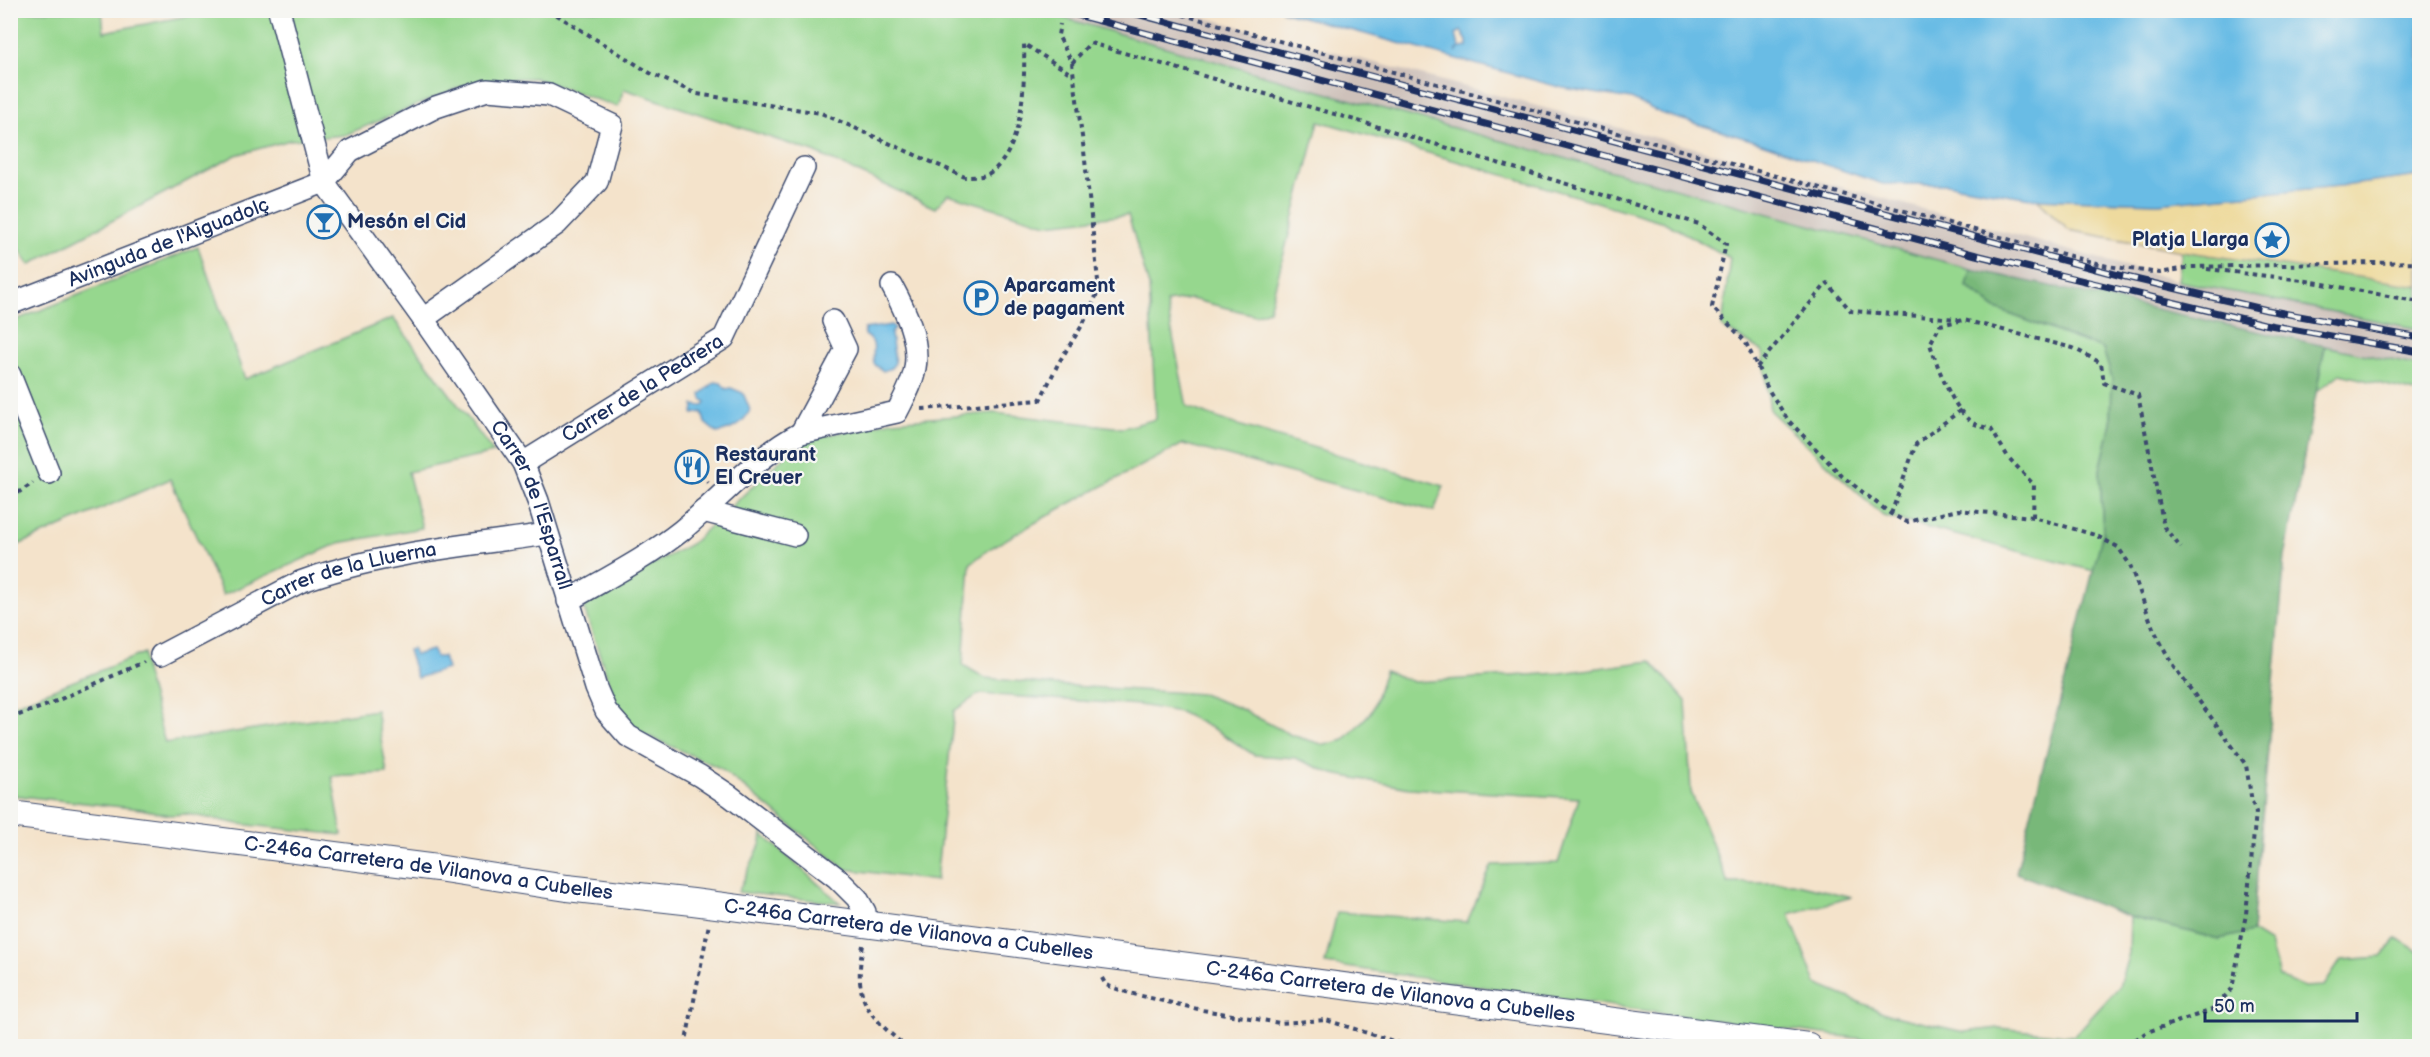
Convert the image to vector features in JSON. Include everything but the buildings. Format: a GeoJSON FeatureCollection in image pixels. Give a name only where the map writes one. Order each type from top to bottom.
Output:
{"type":"FeatureCollection","features":[{"type":"Feature","properties":{"kind":"main road","name":"C-246a Carretera de Vilanova a Cubelles"},"geometry":{"type":"LineString","coordinates":[[10,814],[1808,1047]]}},
{"type":"Feature","properties":{"kind":"street","name":"Carrer de l'Esparrall"},"geometry":{"type":"LineString","coordinates":[[279,10],[324,182],[523,463],[538,501],[596,688],[606,711],[628,736],[700,776],[730,796],[837,878],[857,898],[865,912],[866,924]]}},
{"type":"Feature","properties":{"kind":"street"},"geometry":{"type":"LineString","coordinates":[[324,182],[350,151],[436,107],[487,90],[549,95],[612,124],[597,182],[557,224],[423,319]]}},
{"type":"Feature","properties":{"kind":"street","name":"Carrer de la Pedrera"},"geometry":{"type":"LineString","coordinates":[[523,463],[724,338],[804,168]]}},
{"type":"Feature","properties":{"kind":"street","name":"Avinguda de l'Aiguadolç"},"geometry":{"type":"LineString","coordinates":[[10,304],[324,182]]}},
{"type":"Feature","properties":{"kind":"street"},"geometry":{"type":"LineString","coordinates":[[568,601],[679,532],[759,460],[801,433],[897,412],[912,381],[916,357],[912,332],[892,286]]}},
{"type":"Feature","properties":{"kind":"street"},"geometry":{"type":"LineString","coordinates":[[801,433],[846,349],[833,321]]}},
{"type":"Feature","properties":{"kind":"street"},"geometry":{"type":"LineString","coordinates":[[10,375],[49,474]]}},
{"type":"Feature","properties":{"kind":"street"},"geometry":{"type":"LineString","coordinates":[[703,512],[795,535]]}},
{"type":"Feature","properties":{"kind":"street","name":"Carrer de la Lluerna"},"geometry":{"type":"LineString","coordinates":[[161,654],[300,582],[323,573],[371,561],[547,534]]}},
{"type":"Feature","properties":{"kind":"path"},"geometry":{"type":"LineString","coordinates":[[549,10],[650,73],[697,94],[821,113],[965,177],[987,175],[1008,156],[1017,135],[1024,44],[1073,75]]}},
{"type":"Feature","properties":{"kind":"path"},"geometry":{"type":"LineString","coordinates":[[1165,10],[2107,266],[2160,273],[2191,267],[2420,262]]}},
{"type":"Feature","properties":{"kind":"path"},"geometry":{"type":"LineString","coordinates":[[897,412],[934,407],[1009,404],[1040,400],[1059,362],[1083,324],[1099,290],[1072,63],[1058,35],[1060,24]]}},
{"type":"Feature","properties":{"kind":"path"},"geometry":{"type":"LineString","coordinates":[[1072,63],[1090,43],[1383,128],[1699,224],[1726,244],[1712,307],[1745,341],[1768,389],[1788,420],[1842,476],[1892,514],[1907,522],[1958,510],[2033,517],[2096,535],[2118,548],[2130,566],[2153,628],[2172,664],[2246,765],[2252,802],[2256,812],[2246,914],[2232,989],[2212,1010],[2146,1032],[2126,1047]]}},
{"type":"Feature","properties":{"kind":"path"},"geometry":{"type":"LineString","coordinates":[[2191,267],[2302,280],[2420,302]]}},
{"type":"Feature","properties":{"kind":"path"},"geometry":{"type":"LineString","coordinates":[[1757,367],[1827,284],[1851,311],[1964,320],[2073,348],[2101,363],[2104,383],[2138,395],[2164,526],[2181,548]]}},
{"type":"Feature","properties":{"kind":"path"},"geometry":{"type":"LineString","coordinates":[[1964,320],[1940,325],[1930,344],[1938,369],[1960,410],[1971,423],[1991,429],[2008,457],[2034,485],[2033,517]]}},
{"type":"Feature","properties":{"kind":"path"},"geometry":{"type":"LineString","coordinates":[[1892,514],[1916,444],[1960,410]]}},
{"type":"Feature","properties":{"kind":"path"},"geometry":{"type":"LineString","coordinates":[[684,453],[710,485]]}},
{"type":"Feature","properties":{"kind":"path"},"geometry":{"type":"LineString","coordinates":[[10,498],[49,474]]}},
{"type":"Feature","properties":{"kind":"path"},"geometry":{"type":"LineString","coordinates":[[10,718],[45,706],[161,654]]}},
{"type":"Feature","properties":{"kind":"path"},"geometry":{"type":"LineString","coordinates":[[685,1047],[712,906]]}},
{"type":"Feature","properties":{"kind":"path"},"geometry":{"type":"LineString","coordinates":[[866,924],[861,951],[861,984],[865,1005],[875,1021],[905,1047]]}},
{"type":"Feature","properties":{"kind":"path"},"geometry":{"type":"LineString","coordinates":[[1096,954],[1100,975],[1106,985],[1130,993],[1202,1010],[1280,1023],[1326,1020],[1409,1047]]}},
{"type":"Feature","properties":{"kind":"shaded area"},"geometry":{"type":"Polygon","coordinates":[[[1039,11],[1181,11],[1901,203],[2178,281],[2419,329],[2419,366],[1971,269],[1344,98],[1039,11]]]}},
{"type":"Feature","properties":{"kind":"green space"},"geometry":{"type":"Polygon","coordinates":[[[218,10],[1039,11],[1344,98],[1971,269],[1967,287],[1996,309],[2103,349],[2112,378],[2111,424],[2100,470],[2103,532],[2094,571],[1883,516],[1770,411],[1762,351],[1722,327],[1730,258],[1664,222],[1319,121],[1269,310],[1255,315],[1191,299],[1166,302],[1187,407],[1228,422],[1444,486],[1434,511],[1183,444],[1061,508],[989,549],[970,564],[963,665],[985,678],[1054,685],[1202,694],[1239,708],[1291,735],[1325,745],[1344,740],[1372,711],[1385,671],[1414,682],[1561,673],[1651,661],[1686,701],[1691,792],[1728,883],[1793,883],[1852,897],[1789,914],[1816,984],[1890,1015],[1964,1032],[1999,1028],[2074,1036],[2119,987],[2129,953],[2130,917],[2219,939],[2252,932],[2270,943],[2279,977],[2304,987],[2324,986],[2341,960],[2381,957],[2397,938],[2419,952],[2419,1046],[1918,1046],[1689,1017],[1325,964],[1337,912],[1467,922],[1492,865],[1558,863],[1579,798],[1409,788],[1333,774],[1295,758],[1254,755],[1219,732],[1180,712],[1139,705],[979,694],[954,711],[936,881],[845,869],[720,768],[632,729],[620,714],[582,603],[691,544],[801,441],[892,421],[994,413],[1123,428],[1156,419],[1149,286],[1128,215],[1047,224],[948,194],[935,208],[814,152],[624,89],[618,107],[535,78],[498,79],[458,88],[345,135],[290,140],[236,155],[29,265],[11,234],[10,11],[102,11],[104,32],[218,10]]]}},
{"type":"Feature","properties":{"kind":"green space"},"geometry":{"type":"Polygon","coordinates":[[[198,247],[245,379],[393,318],[494,453],[408,472],[422,528],[339,543],[223,595],[170,479],[11,548],[11,322],[198,247]]]}},
{"type":"Feature","properties":{"kind":"green space"},"geometry":{"type":"Polygon","coordinates":[[[2182,251],[2419,286],[2419,329],[2178,281],[2182,251]]]}},
{"type":"Feature","properties":{"kind":"green space"},"geometry":{"type":"Polygon","coordinates":[[[1971,269],[2325,346],[2285,557],[2252,932],[2219,939],[2130,917],[2016,873],[2103,532],[2100,470],[2111,424],[2112,378],[2103,349],[1996,309],[1967,286],[1971,269]]]}},
{"type":"Feature","properties":{"kind":"green space"},"geometry":{"type":"Polygon","coordinates":[[[2325,346],[2419,366],[2419,393],[2340,374],[2316,392],[2325,346]]]}},
{"type":"Feature","properties":{"kind":"green space"},"geometry":{"type":"Polygon","coordinates":[[[144,653],[145,671],[165,743],[376,710],[387,773],[332,776],[342,835],[239,824],[187,814],[169,815],[141,809],[11,795],[11,706],[144,653]]]}},
{"type":"Feature","properties":{"kind":"green space"},"geometry":{"type":"Polygon","coordinates":[[[762,834],[840,903],[738,892],[761,843],[762,834]]]}},
{"type":"Feature","properties":{"kind":"sand","name":"Platja Llarga"},"geometry":{"type":"Polygon","coordinates":[[[2419,176],[2419,286],[2182,251],[2068,230],[2037,199],[2158,203],[2350,185],[2419,176]]]}},
{"type":"Feature","properties":{"kind":"water"},"geometry":{"type":"Polygon","coordinates":[[[1281,11],[2419,11],[2419,176],[2350,185],[2158,203],[2037,199],[1946,184],[1883,184],[1758,142],[1663,114],[1631,99],[1563,88],[1281,11]],[[1461,31],[1456,34],[1459,47],[1456,52],[1460,48],[1467,47],[1467,41],[1461,31]]]}},
{"type":"Feature","properties":{"kind":"water"},"geometry":{"type":"Polygon","coordinates":[[[891,325],[895,328],[891,334],[895,363],[891,368],[883,371],[874,364],[873,344],[865,335],[864,329],[891,325]]]}},
{"type":"Feature","properties":{"kind":"water"},"geometry":{"type":"Polygon","coordinates":[[[715,382],[721,383],[726,389],[731,388],[743,393],[750,410],[737,426],[717,433],[705,423],[702,412],[693,414],[694,405],[703,406],[706,402],[702,399],[701,394],[715,382]]]}},
{"type":"Feature","properties":{"kind":"water"},"geometry":{"type":"Polygon","coordinates":[[[412,649],[415,655],[432,650],[436,657],[443,657],[447,669],[417,678],[408,650],[412,649]]]}},
{"type":"Feature","properties":{"kind":"railway"},"geometry":{"type":"LineString","coordinates":[[1059,10],[1976,255],[2264,324],[2420,352]]}},
{"type":"Feature","properties":{"kind":"railway"},"geometry":{"type":"LineString","coordinates":[[1122,10],[2122,276],[2267,310],[2420,338]]}},
{"type":"Feature","properties":{"kind":"place","name":"Mesón el Cid"},"geometry":{"type":"Point","coordinates":[324,222]}},
{"type":"Feature","properties":{"kind":"place","name":"Platja Llarga"},"geometry":{"type":"Point","coordinates":[2272,240]}},
{"type":"Feature","properties":{"kind":"place","name":"Aparcament de pagament"},"geometry":{"type":"Point","coordinates":[981,298]}},
{"type":"Feature","properties":{"kind":"place","name":"Restaurant El Creuer"},"geometry":{"type":"Point","coordinates":[692,467]}}]}
